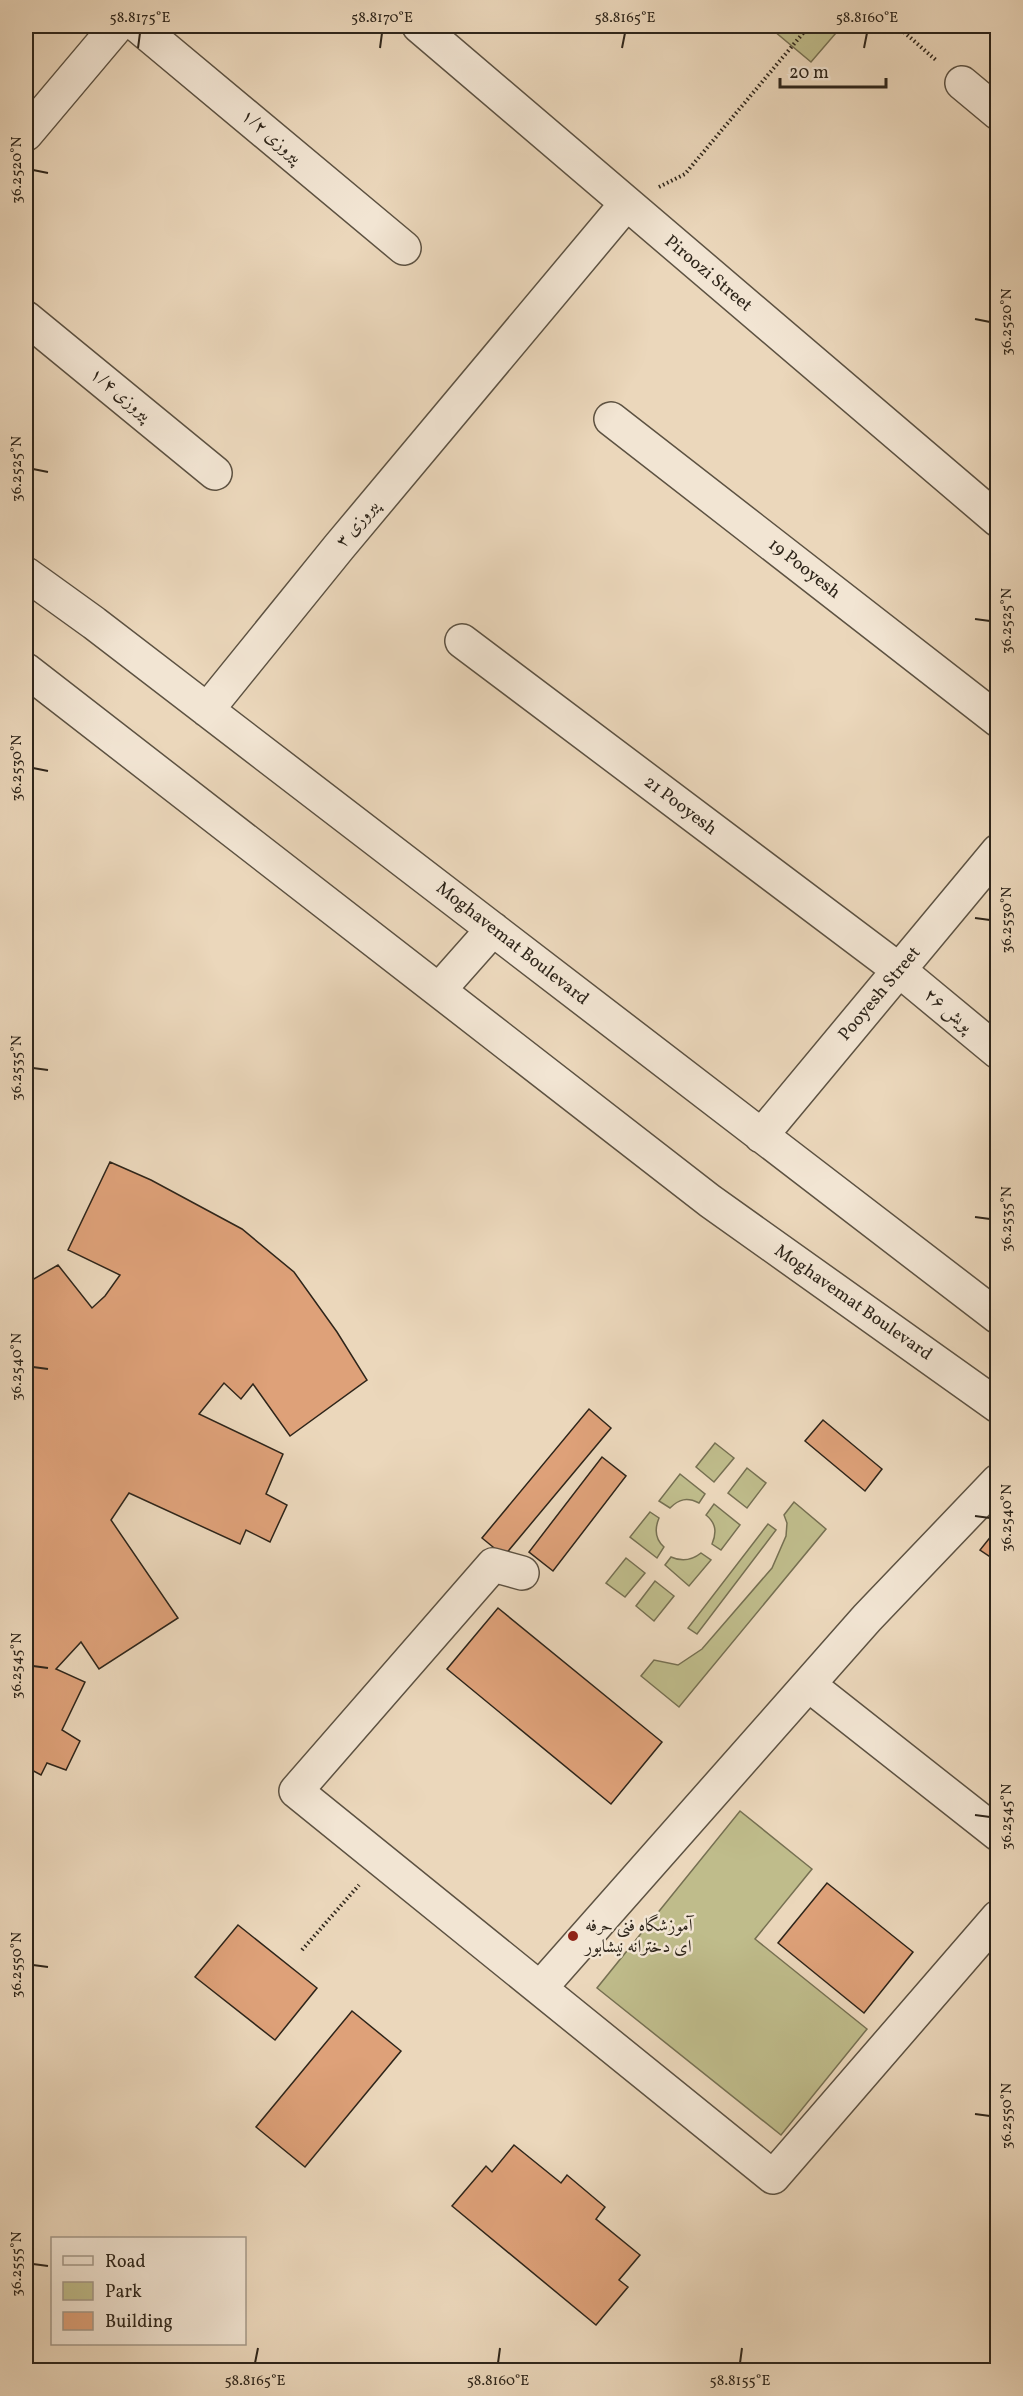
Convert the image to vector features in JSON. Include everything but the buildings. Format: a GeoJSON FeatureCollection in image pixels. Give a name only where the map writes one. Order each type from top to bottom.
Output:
{"type":"FeatureCollection","features":[{"type":"Feature","properties":{"kind":"street"},"geometry":{"type":"LineString","coordinates":[[26,134],[117,26]]}},
{"type":"Feature","properties":{"kind":"street","name":"پیروزی ۱/۲"},"geometry":{"type":"LineString","coordinates":[[138,26],[404,248]]}},
{"type":"Feature","properties":{"kind":"street","name":"Piroozi Street"},"geometry":{"type":"LineString","coordinates":[[419,26],[998,520]]}},
{"type":"Feature","properties":{"kind":"street"},"geometry":{"type":"LineString","coordinates":[[962,83],[998,112]]}},
{"type":"Feature","properties":{"kind":"street","name":"پیروزی ۳"},"geometry":{"type":"LineString","coordinates":[[207,710],[339,547],[626,204]]}},
{"type":"Feature","properties":{"kind":"street","name":"پیروزی ۱/۴"},"geometry":{"type":"LineString","coordinates":[[26,318],[215,473]]}},
{"type":"Feature","properties":{"kind":"street","name":"19 Pooyesh"},"geometry":{"type":"LineString","coordinates":[[611,419],[998,720]]}},
{"type":"Feature","properties":{"kind":"street","name":"Moghavemat Boulevard"},"geometry":{"type":"LineString","coordinates":[[26,574],[94,622],[998,1317]]}},
{"type":"Feature","properties":{"kind":"street","name":"21 Pooyesh"},"geometry":{"type":"LineString","coordinates":[[462,641],[899,970]]}},
{"type":"Feature","properties":{"kind":"street","name":"Moghavemat Boulevard"},"geometry":{"type":"LineString","coordinates":[[26,670],[710,1201],[998,1406]]}},
{"type":"Feature","properties":{"kind":"street","name":"Pooyesh Street"},"geometry":{"type":"LineString","coordinates":[[761,1136],[998,851]]}},
{"type":"Feature","properties":{"kind":"street"},"geometry":{"type":"LineString","coordinates":[[440,990],[493,929]]}},
{"type":"Feature","properties":{"kind":"street","name":"پویش ۲۶"},"geometry":{"type":"LineString","coordinates":[[899,970],[998,1052]]}},
{"type":"Feature","properties":{"kind":"street"},"geometry":{"type":"LineString","coordinates":[[541,1987],[867,1618],[998,1481]]}},
{"type":"Feature","properties":{"kind":"street"},"geometry":{"type":"LineString","coordinates":[[522,1573],[493,1565],[296,1791],[773,2177],[998,1917]]}},
{"type":"Feature","properties":{"kind":"street"},"geometry":{"type":"LineString","coordinates":[[809,1684],[998,1834]]}},
{"type":"Feature","properties":{"kind":"path"},"geometry":{"type":"LineString","coordinates":[[626,204],[685,174],[809,26]]}},
{"type":"Feature","properties":{"kind":"path"},"geometry":{"type":"LineString","coordinates":[[897,26],[962,83]]}},
{"type":"Feature","properties":{"kind":"path"},"geometry":{"type":"LineString","coordinates":[[302,1950],[381,1860]]}},
{"type":"Feature","properties":{"kind":"green space"},"geometry":{"type":"Polygon","coordinates":[[[768,26],[842,26],[811,62],[768,26]]]}},
{"type":"Feature","properties":{"kind":"green space"},"geometry":{"type":"Polygon","coordinates":[[[715,1443],[734,1458],[714,1482],[696,1467],[715,1443]]]}},
{"type":"Feature","properties":{"kind":"green space"},"geometry":{"type":"Polygon","coordinates":[[[747,1468],[766,1483],[747,1508],[728,1493],[747,1468]]]}},
{"type":"Feature","properties":{"kind":"green space"},"geometry":{"type":"Polygon","coordinates":[[[680,1474],[705,1494],[699,1503],[683,1500],[670,1508],[659,1501],[680,1474]]]}},
{"type":"Feature","properties":{"kind":"green space"},"geometry":{"type":"Polygon","coordinates":[[[794,1502],[826,1529],[679,1707],[641,1676],[654,1660],[678,1665],[702,1649],[772,1568],[786,1536],[787,1523],[784,1515],[794,1502]]]}},
{"type":"Feature","properties":{"kind":"green space"},"geometry":{"type":"Polygon","coordinates":[[[714,1504],[740,1525],[721,1550],[712,1544],[715,1528],[706,1515],[714,1504]]]}},
{"type":"Feature","properties":{"kind":"green space"},"geometry":{"type":"Polygon","coordinates":[[[650,1512],[659,1518],[656,1534],[664,1547],[657,1558],[630,1537],[650,1512]]]}},
{"type":"Feature","properties":{"kind":"green space"},"geometry":{"type":"Polygon","coordinates":[[[768,1524],[776,1530],[697,1634],[688,1628],[768,1524]]]}},
{"type":"Feature","properties":{"kind":"green space"},"geometry":{"type":"Polygon","coordinates":[[[701,1553],[711,1560],[689,1586],[665,1565],[671,1557],[686,1560],[701,1553]]]}},
{"type":"Feature","properties":{"kind":"green space"},"geometry":{"type":"Polygon","coordinates":[[[626,1558],[645,1573],[625,1597],[606,1583],[626,1558]]]}},
{"type":"Feature","properties":{"kind":"green space"},"geometry":{"type":"Polygon","coordinates":[[[655,1581],[674,1596],[654,1621],[636,1606],[655,1581]]]}},
{"type":"Feature","properties":{"kind":"green space"},"geometry":{"type":"Polygon","coordinates":[[[740,1811],[812,1869],[755,1939],[867,2029],[781,2135],[597,1988],[740,1811]]]}},
{"type":"Feature","properties":{"kind":"place","name":"آموزشگاه فنی حرفه ای دخترانه نیشابور"},"geometry":{"type":"Point","coordinates":[573,1936]}}]}
